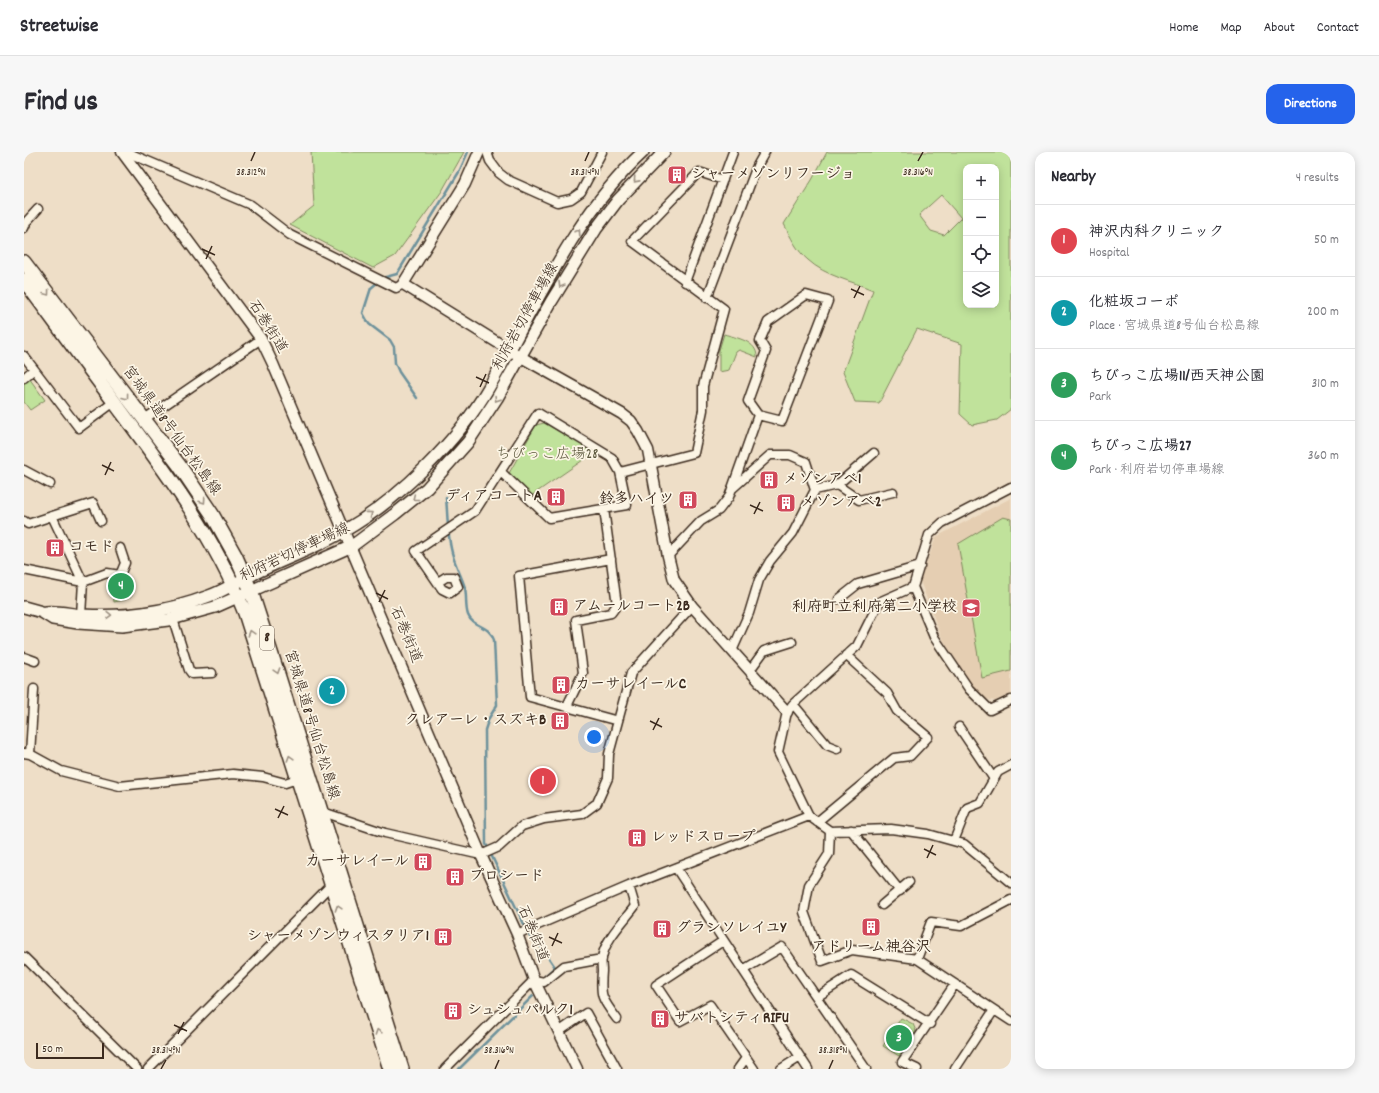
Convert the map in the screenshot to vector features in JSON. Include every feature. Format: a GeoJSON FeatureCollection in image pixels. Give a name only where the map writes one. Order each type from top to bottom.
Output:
{"type":"FeatureCollection","features":[{"type":"Feature","properties":{"kind":"main road","name":"利府岩切停車場線"},"geometry":{"type":"LineString","coordinates":[[24,607],[42,612],[53,619],[78,623],[109,625],[134,625],[173,619],[200,612],[235,590],[246,578],[345,531],[382,505],[430,462],[475,410],[549,278],[592,211],[608,190],[643,152]]}},
{"type":"Feature","properties":{"kind":"main road","name":"利府岩切停車場線"},"geometry":{"type":"LineString","coordinates":[[42,612],[54,611],[81,615],[117,616],[159,610],[235,590],[251,590],[352,546],[427,488],[450,464],[484,420],[551,302],[596,229],[618,200],[664,152]]}},
{"type":"Feature","properties":{"kind":"main road","name":"宮城県道8号仙台松島線"},"geometry":{"type":"LineString","coordinates":[[24,262],[178,465],[212,514],[246,578],[402,1069]]}},
{"type":"Feature","properties":{"kind":"main road","name":"宮城県道8号仙台松島線"},"geometry":{"type":"LineString","coordinates":[[24,280],[168,474],[201,524],[235,590],[390,1069]]}},
{"type":"Feature","properties":{"kind":"street"},"geometry":{"type":"LineString","coordinates":[[123,153],[131,154],[251,205],[290,235],[396,288],[403,284],[464,184],[479,152]]}},
{"type":"Feature","properties":{"kind":"street"},"geometry":{"type":"LineString","coordinates":[[487,152],[490,161],[508,180],[557,202],[571,199],[581,192],[602,152]]}},
{"type":"Feature","properties":{"kind":"street"},"geometry":{"type":"LineString","coordinates":[[685,282],[733,152]]}},
{"type":"Feature","properties":{"kind":"street"},"geometry":{"type":"LineString","coordinates":[[707,298],[757,166],[765,152]]}},
{"type":"Feature","properties":{"kind":"street","name":"石巻街道"},"geometry":{"type":"LineString","coordinates":[[123,153],[261,339],[352,546],[483,855],[518,933],[534,980],[577,1069]]}},
{"type":"Feature","properties":{"kind":"street"},"geometry":{"type":"LineString","coordinates":[[620,472],[694,453],[703,410],[703,386],[724,309],[685,282],[632,241],[700,172],[723,180]]}},
{"type":"Feature","properties":{"kind":"street"},"geometry":{"type":"LineString","coordinates":[[24,228],[27,221],[38,209]]}},
{"type":"Feature","properties":{"kind":"street"},"geometry":{"type":"LineString","coordinates":[[403,284],[520,357],[622,414],[638,431],[648,450],[674,580],[692,606],[787,712]]}},
{"type":"Feature","properties":{"kind":"street"},"geometry":{"type":"LineString","coordinates":[[806,294],[828,301],[782,421],[758,415],[748,401],[766,351],[760,341],[768,322],[806,294]]}},
{"type":"Feature","properties":{"kind":"street"},"geometry":{"type":"LineString","coordinates":[[143,420],[261,339]]}},
{"type":"Feature","properties":{"kind":"street"},"geometry":{"type":"LineString","coordinates":[[24,356],[79,428],[114,402]]}},
{"type":"Feature","properties":{"kind":"street"},"geometry":{"type":"LineString","coordinates":[[24,378],[34,369]]}},
{"type":"Feature","properties":{"kind":"street"},"geometry":{"type":"LineString","coordinates":[[438,582],[416,551],[475,511],[538,413],[612,458],[620,472],[627,505],[549,518],[501,472]]}},
{"type":"Feature","properties":{"kind":"street"},"geometry":{"type":"LineString","coordinates":[[668,556],[701,521],[719,510],[729,497],[758,415]]}},
{"type":"Feature","properties":{"kind":"street"},"geometry":{"type":"LineString","coordinates":[[815,490],[838,485],[874,453]]}},
{"type":"Feature","properties":{"kind":"street"},"geometry":{"type":"LineString","coordinates":[[732,489],[770,455],[790,455],[806,462],[815,490],[793,533],[770,561],[759,580],[749,613],[732,651]]}},
{"type":"Feature","properties":{"kind":"street"},"geometry":{"type":"LineString","coordinates":[[24,470],[50,484]]}},
{"type":"Feature","properties":{"kind":"street"},"geometry":{"type":"LineString","coordinates":[[838,485],[858,500],[893,492]]}},
{"type":"Feature","properties":{"kind":"street"},"geometry":{"type":"LineString","coordinates":[[1011,487],[942,523],[929,535],[913,587],[934,637],[969,689],[990,710],[1011,700]]}},
{"type":"Feature","properties":{"kind":"street"},"geometry":{"type":"LineString","coordinates":[[24,521],[28,524],[92,502],[100,522]]}},
{"type":"Feature","properties":{"kind":"street"},"geometry":{"type":"LineString","coordinates":[[566,706],[583,673],[576,620],[611,613],[617,605],[604,509]]}},
{"type":"Feature","properties":{"kind":"street"},"geometry":{"type":"LineString","coordinates":[[52,516],[83,582],[81,615]]}},
{"type":"Feature","properties":{"kind":"street"},"geometry":{"type":"LineString","coordinates":[[24,570],[83,582],[106,573],[120,575],[125,562],[120,548]]}},
{"type":"Feature","properties":{"kind":"street"},"geometry":{"type":"LineString","coordinates":[[611,559],[519,576],[530,697],[618,722]]}},
{"type":"Feature","properties":{"kind":"street"},"geometry":{"type":"LineString","coordinates":[[839,599],[858,584],[920,566]]}},
{"type":"Feature","properties":{"kind":"street"},"geometry":{"type":"LineString","coordinates":[[913,587],[879,602],[857,646],[793,704],[787,712],[778,752],[809,816],[830,831],[891,829],[928,834],[954,841],[964,844],[1011,884]]}},
{"type":"Feature","properties":{"kind":"street"},"geometry":{"type":"LineString","coordinates":[[320,811],[384,833],[483,855],[495,849],[522,826],[544,819],[582,814],[597,802],[608,778],[609,754],[631,673],[692,606]]}},
{"type":"Feature","properties":{"kind":"street"},"geometry":{"type":"LineString","coordinates":[[173,619],[189,670],[192,674],[197,675],[212,673]]}},
{"type":"Feature","properties":{"kind":"street"},"geometry":{"type":"LineString","coordinates":[[750,670],[764,651],[792,642]]}},
{"type":"Feature","properties":{"kind":"street"},"geometry":{"type":"LineString","coordinates":[[817,822],[894,758],[910,756],[928,737],[897,711],[887,693],[846,655]]}},
{"type":"Feature","properties":{"kind":"street"},"geometry":{"type":"LineString","coordinates":[[24,657],[35,661]]}},
{"type":"Feature","properties":{"kind":"street"},"geometry":{"type":"LineString","coordinates":[[34,689],[27,754],[60,772],[120,786],[233,774],[263,777],[285,783],[297,779]]}},
{"type":"Feature","properties":{"kind":"street"},"geometry":{"type":"LineString","coordinates":[[793,704],[827,745],[837,749]]}},
{"type":"Feature","properties":{"kind":"street"},"geometry":{"type":"LineString","coordinates":[[959,727],[994,779]]}},
{"type":"Feature","properties":{"kind":"street"},"geometry":{"type":"LineString","coordinates":[[954,841],[967,808],[980,803],[998,772],[1011,765]]}},
{"type":"Feature","properties":{"kind":"street"},"geometry":{"type":"LineString","coordinates":[[518,933],[630,886],[809,816]]}},
{"type":"Feature","properties":{"kind":"street"},"geometry":{"type":"LineString","coordinates":[[851,830],[900,891]]}},
{"type":"Feature","properties":{"kind":"street"},"geometry":{"type":"LineString","coordinates":[[830,831],[829,854],[809,885],[804,912],[822,960],[852,950],[917,959],[1011,1021]]}},
{"type":"Feature","properties":{"kind":"street"},"geometry":{"type":"LineString","coordinates":[[676,868],[808,1069]]}},
{"type":"Feature","properties":{"kind":"street"},"geometry":{"type":"LineString","coordinates":[[882,905],[910,882]]}},
{"type":"Feature","properties":{"kind":"street"},"geometry":{"type":"LineString","coordinates":[[148,1069],[330,886]]}},
{"type":"Feature","properties":{"kind":"street"},"geometry":{"type":"LineString","coordinates":[[617,1019],[604,1002],[600,991],[602,959],[604,950],[614,933],[636,906],[630,886]]}},
{"type":"Feature","properties":{"kind":"street"},"geometry":{"type":"LineString","coordinates":[[917,959],[931,922],[961,926],[1011,900]]}},
{"type":"Feature","properties":{"kind":"street"},"geometry":{"type":"LineString","coordinates":[[723,940],[656,985],[680,1021],[710,1005],[754,1069]]}},
{"type":"Feature","properties":{"kind":"street"},"geometry":{"type":"LineString","coordinates":[[743,970],[782,947],[866,1069]]}},
{"type":"Feature","properties":{"kind":"street"},"geometry":{"type":"LineString","coordinates":[[24,957],[137,1069]]}},
{"type":"Feature","properties":{"kind":"street"},"geometry":{"type":"LineString","coordinates":[[446,1069],[534,980],[544,982],[564,966],[602,959]]}},
{"type":"Feature","properties":{"kind":"street"},"geometry":{"type":"LineString","coordinates":[[817,997],[851,976],[930,1024]]}},
{"type":"Feature","properties":{"kind":"street"},"geometry":{"type":"LineString","coordinates":[[917,1069],[902,1062],[930,1024],[956,984]]}},
{"type":"Feature","properties":{"kind":"street"},"geometry":{"type":"LineString","coordinates":[[955,1069],[994,1010]]}},
{"type":"Feature","properties":{"kind":"street"},"geometry":{"type":"LineString","coordinates":[[560,1032],[586,1013],[617,1069]]}},
{"type":"Feature","properties":{"kind":"street"},"geometry":{"type":"LineString","coordinates":[[780,1069],[800,1057]]}},
{"type":"Feature","properties":{"kind":"street"},"geometry":{"type":"LineString","coordinates":[[738,1069],[746,1058]]}},
{"type":"Feature","properties":{"kind":"shaded area","name":"利府町立利府第二小学校"},"geometry":{"type":"Polygon","coordinates":[[[1011,498],[1011,694],[995,701],[986,699],[970,683],[941,636],[920,581],[936,537],[1011,498]]]}},
{"type":"Feature","properties":{"kind":"green space"},"geometry":{"type":"Polygon","coordinates":[[[311,152],[464,152],[442,191],[395,256],[373,268],[290,225],[314,206],[311,152]]]}},
{"type":"Feature","properties":{"kind":"green space"},"geometry":{"type":"Polygon","coordinates":[[[827,152],[1011,152],[1011,409],[997,420],[972,425],[960,414],[962,344],[917,329],[879,403],[855,402],[843,372],[873,290],[830,274],[815,266],[797,248],[784,224],[812,180],[827,152]],[[941,195],[919,215],[931,231],[944,235],[961,218],[941,195]]]}},
{"type":"Feature","properties":{"kind":"green space"},"geometry":{"type":"Polygon","coordinates":[[[724,334],[750,344],[754,347],[757,357],[739,350],[736,352],[729,370],[719,372],[719,350],[724,334]]]}},
{"type":"Feature","properties":{"kind":"green space"},"geometry":{"type":"Polygon","coordinates":[[[29,378],[45,400],[30,410],[24,402],[24,382],[29,378]]]}},
{"type":"Feature","properties":{"kind":"green space","name":"ちびっこ広場28"},"geometry":{"type":"Polygon","coordinates":[[[544,423],[591,450],[586,458],[531,496],[508,475],[536,425],[544,423]]]}},
{"type":"Feature","properties":{"kind":"green space"},"geometry":{"type":"Polygon","coordinates":[[[1003,517],[1011,519],[1011,671],[982,678],[958,544],[1003,517]]]}},
{"type":"Feature","properties":{"kind":"green space"},"geometry":{"type":"Polygon","coordinates":[[[126,575],[132,596],[124,600],[114,602],[111,577],[126,575]]]}},
{"type":"Feature","properties":{"kind":"green space"},"geometry":{"type":"Polygon","coordinates":[[[901,1018],[913,1024],[916,1031],[899,1056],[883,1046],[901,1018]]]}},
{"type":"Feature","properties":{"kind":"waterway"},"geometry":{"type":"LineString","coordinates":[[382,278],[397,274],[459,172],[468,152]]}},
{"type":"Feature","properties":{"kind":"waterway"},"geometry":{"type":"LineString","coordinates":[[378,282],[371,288],[363,313],[369,324],[390,340],[394,347],[395,363],[399,372],[417,398]]}},
{"type":"Feature","properties":{"kind":"waterway"},"geometry":{"type":"LineString","coordinates":[[446,498],[451,549],[465,588],[468,615],[473,622],[489,631],[494,640],[497,705],[489,718],[485,730],[486,844],[530,937],[542,948],[555,967],[545,976]]}},
{"type":"Feature","properties":{"kind":"waterway"},"geometry":{"type":"LineString","coordinates":[[459,1069],[533,996]]}},
{"type":"Feature","properties":{"kind":"place","name":"シャーメゾンリフージョ"},"geometry":{"type":"Point","coordinates":[677,175]}},
{"type":"Feature","properties":{"kind":"place","name":"メゾンアベ1"},"geometry":{"type":"Point","coordinates":[769,480]}},
{"type":"Feature","properties":{"kind":"place","name":"ディアコートA"},"geometry":{"type":"Point","coordinates":[556,497]}},
{"type":"Feature","properties":{"kind":"place","name":"鈴多ハイツ"},"geometry":{"type":"Point","coordinates":[688,500]}},
{"type":"Feature","properties":{"kind":"place","name":"メゾンアベ2"},"geometry":{"type":"Point","coordinates":[786,503]}},
{"type":"Feature","properties":{"kind":"place","name":"コモド"},"geometry":{"type":"Point","coordinates":[55,548]}},
{"type":"Feature","properties":{"kind":"place","name":"ちびっこ広場27"},"geometry":{"type":"Point","coordinates":[121,586]}},
{"type":"Feature","properties":{"kind":"place","name":"アムールコート2B"},"geometry":{"type":"Point","coordinates":[559,607]}},
{"type":"Feature","properties":{"kind":"place","name":"利府町立利府第二小学校"},"geometry":{"type":"Point","coordinates":[971,608]}},
{"type":"Feature","properties":{"kind":"place","name":"カーサレイールC"},"geometry":{"type":"Point","coordinates":[561,685]}},
{"type":"Feature","properties":{"kind":"place","name":"化粧坂コーポ"},"geometry":{"type":"Point","coordinates":[332,691]}},
{"type":"Feature","properties":{"kind":"place","name":"クレアーレ・スズキB"},"geometry":{"type":"Point","coordinates":[560,721]}},
{"type":"Feature","properties":{"kind":"place","name":"神沢内科クリニック"},"geometry":{"type":"Point","coordinates":[543,781]}},
{"type":"Feature","properties":{"kind":"place","name":"レッドスロープ"},"geometry":{"type":"Point","coordinates":[637,838]}},
{"type":"Feature","properties":{"kind":"place","name":"カーサレイール"},"geometry":{"type":"Point","coordinates":[423,862]}},
{"type":"Feature","properties":{"kind":"place","name":"プロシード"},"geometry":{"type":"Point","coordinates":[455,877]}},
{"type":"Feature","properties":{"kind":"place","name":"アドリーム神谷沢"},"geometry":{"type":"Point","coordinates":[871,927]}},
{"type":"Feature","properties":{"kind":"place","name":"グランソレイユY"},"geometry":{"type":"Point","coordinates":[662,929]}},
{"type":"Feature","properties":{"kind":"place","name":"シャーメゾンウィスタリア1"},"geometry":{"type":"Point","coordinates":[443,937]}},
{"type":"Feature","properties":{"kind":"place","name":"シュシュパルク1"},"geometry":{"type":"Point","coordinates":[453,1011]}},
{"type":"Feature","properties":{"kind":"place","name":"サバトシティRIFU"},"geometry":{"type":"Point","coordinates":[660,1019]}},
{"type":"Feature","properties":{"kind":"place","name":"ちびっこ広場11/西天神公園"},"geometry":{"type":"Point","coordinates":[899,1038]}}]}
